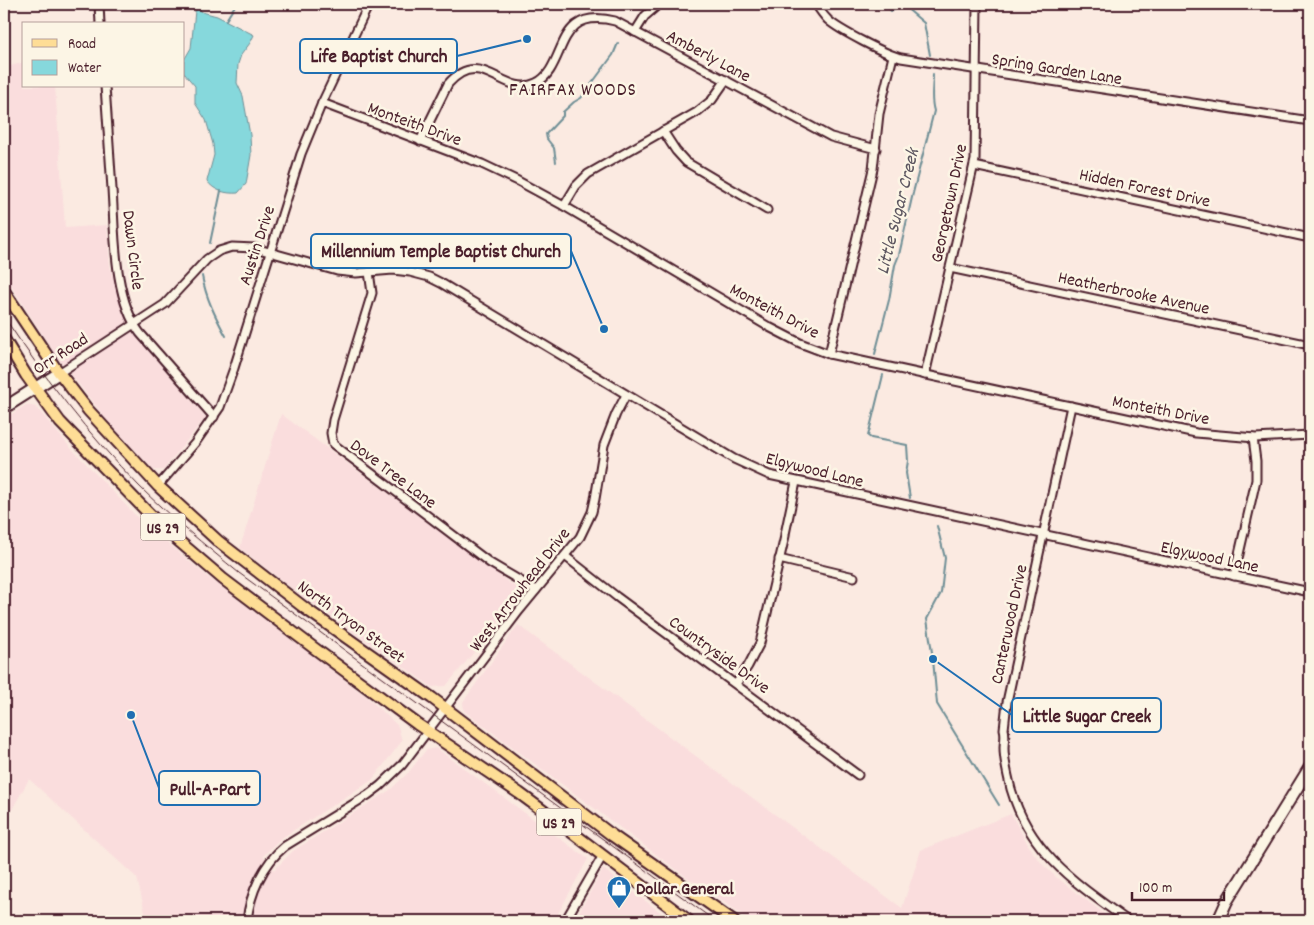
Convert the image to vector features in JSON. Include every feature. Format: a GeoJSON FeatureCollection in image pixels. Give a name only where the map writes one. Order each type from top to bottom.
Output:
{"type":"FeatureCollection","features":[{"type":"Feature","properties":{"kind":"main road","name":"North Tryon Street"},"geometry":{"type":"LineString","coordinates":[[4,291],[59,373],[88,410],[158,486],[218,541],[306,609],[446,708],[613,836],[734,921]]}},
{"type":"Feature","properties":{"kind":"main road","name":"US 29"},"geometry":{"type":"LineString","coordinates":[[4,339],[26,375],[60,422],[160,525],[223,579],[428,732],[519,793],[688,921]]}},
{"type":"Feature","properties":{"kind":"street"},"geometry":{"type":"LineString","coordinates":[[99,4],[100,22]]}},
{"type":"Feature","properties":{"kind":"street","name":"Austin Drive"},"geometry":{"type":"LineString","coordinates":[[158,486],[195,443],[220,407],[301,154],[322,103],[369,4]]}},
{"type":"Feature","properties":{"kind":"street"},"geometry":{"type":"LineString","coordinates":[[635,32],[645,16],[659,4]]}},
{"type":"Feature","properties":{"kind":"street","name":"Spring Garden Lane"},"geometry":{"type":"LineString","coordinates":[[816,4],[821,13],[836,26],[893,56],[915,62],[1310,121]]}},
{"type":"Feature","properties":{"kind":"street","name":"Georgetown Drive"},"geometry":{"type":"LineString","coordinates":[[925,375],[974,166],[977,136],[977,4]]}},
{"type":"Feature","properties":{"kind":"street"},"geometry":{"type":"LineString","coordinates":[[1204,4],[1248,4]]}},
{"type":"Feature","properties":{"kind":"street","name":"Amberly Lane"},"geometry":{"type":"LineString","coordinates":[[420,141],[448,84],[460,72],[467,69],[477,69],[515,84],[532,85],[542,80],[547,74],[565,37],[579,23],[603,18],[635,32],[831,137],[876,149]]}},
{"type":"Feature","properties":{"kind":"street"},"geometry":{"type":"LineString","coordinates":[[829,354],[873,169],[879,114],[893,56]]}},
{"type":"Feature","properties":{"kind":"street"},"geometry":{"type":"LineString","coordinates":[[564,206],[576,186],[588,174],[704,107],[718,94],[726,80]]}},
{"type":"Feature","properties":{"kind":"street","name":"Dawn Circle"},"geometry":{"type":"LineString","coordinates":[[105,88],[117,263],[125,301],[134,324],[140,333],[214,417]]}},
{"type":"Feature","properties":{"kind":"street","name":"Monteith Drive"},"geometry":{"type":"LineString","coordinates":[[322,103],[494,169],[564,206],[769,327],[829,354],[1182,430],[1253,438],[1310,435]]}},
{"type":"Feature","properties":{"kind":"street"},"geometry":{"type":"LineString","coordinates":[[663,131],[686,162],[767,210]]}},
{"type":"Feature","properties":{"kind":"street","name":"Hidden Forest Drive"},"geometry":{"type":"LineString","coordinates":[[974,166],[1310,238]]}},
{"type":"Feature","properties":{"kind":"street","name":"Orr Road"},"geometry":{"type":"LineString","coordinates":[[4,408],[165,304],[203,262],[219,251],[242,246],[269,251]]}},
{"type":"Feature","properties":{"kind":"street","name":"Elgywood Lane"},"geometry":{"type":"LineString","coordinates":[[269,251],[337,271],[369,272],[393,270],[429,277],[742,464],[769,475],[1310,592]]}},
{"type":"Feature","properties":{"kind":"street","name":"Heatherbrooke Avenue"},"geometry":{"type":"LineString","coordinates":[[950,268],[1310,345]]}},
{"type":"Feature","properties":{"kind":"street","name":"Dove Tree Lane"},"geometry":{"type":"LineString","coordinates":[[369,272],[372,293],[333,420],[332,444],[490,563],[536,590]]}},
{"type":"Feature","properties":{"kind":"street","name":"West Arrowhead Drive"},"geometry":{"type":"LineString","coordinates":[[247,921],[256,886],[272,859],[285,846],[380,786],[402,765],[536,590],[580,537],[592,512],[598,489],[604,445],[616,414],[626,395]]}},
{"type":"Feature","properties":{"kind":"street","name":"Canterwood Drive"},"geometry":{"type":"LineString","coordinates":[[1071,406],[1005,711],[1004,747],[1007,773],[1012,790],[1021,814],[1039,845],[1067,876],[1128,921]]}},
{"type":"Feature","properties":{"kind":"street"},"geometry":{"type":"LineString","coordinates":[[1234,576],[1256,480],[1253,438]]}},
{"type":"Feature","properties":{"kind":"street"},"geometry":{"type":"LineString","coordinates":[[736,684],[752,661],[760,643],[796,482]]}},
{"type":"Feature","properties":{"kind":"street","name":"Countryside Drive"},"geometry":{"type":"LineString","coordinates":[[565,556],[617,597],[858,775]]}},
{"type":"Feature","properties":{"kind":"street"},"geometry":{"type":"LineString","coordinates":[[780,559],[854,577]]}},
{"type":"Feature","properties":{"kind":"street"},"geometry":{"type":"LineString","coordinates":[[1218,921],[1227,901],[1310,767]]}},
{"type":"Feature","properties":{"kind":"street"},"geometry":{"type":"LineString","coordinates":[[565,921],[602,857]]}},
{"type":"Feature","properties":{"kind":"street"},"geometry":{"type":"LineString","coordinates":[[1211,921],[1227,901]]}},
{"type":"Feature","properties":{"kind":"shaded area"},"geometry":{"type":"Polygon","coordinates":[[[22,63],[22,88],[55,88],[65,228],[107,225],[110,266],[122,310],[136,337],[206,417],[163,470],[154,470],[106,419],[55,354],[4,275],[4,68],[22,63]]]}},
{"type":"Feature","properties":{"kind":"shaded area"},"geometry":{"type":"Polygon","coordinates":[[[26,405],[36,407],[69,446],[138,518],[208,577],[367,697],[398,726],[402,741],[372,780],[280,839],[263,856],[274,870],[293,851],[390,790],[409,772],[426,750],[436,748],[588,859],[554,921],[147,921],[137,878],[29,779],[4,824],[4,419],[26,405]]]}},
{"type":"Feature","properties":{"kind":"shaded area"},"geometry":{"type":"Polygon","coordinates":[[[281,414],[523,593],[446,686],[432,687],[297,592],[240,548],[281,414]]]}},
{"type":"Feature","properties":{"kind":"shaded area"},"geometry":{"type":"Polygon","coordinates":[[[518,625],[902,908],[921,850],[1011,814],[1031,850],[1044,866],[1114,921],[752,921],[685,876],[464,711],[463,702],[518,625]]]}},
{"type":"Feature","properties":{"kind":"shaded area"},"geometry":{"type":"Polygon","coordinates":[[[603,869],[672,921],[574,921],[603,869]]]}},
{"type":"Feature","properties":{"kind":"water"},"geometry":{"type":"Polygon","coordinates":[[[199,8],[202,12],[217,16],[254,35],[241,55],[238,64],[237,83],[243,96],[250,135],[251,155],[246,184],[238,193],[221,191],[207,181],[214,155],[213,144],[206,120],[195,103],[195,86],[185,74],[185,58],[191,48],[195,11],[199,8]]]}},
{"type":"Feature","properties":{"kind":"waterway"},"geometry":{"type":"LineString","coordinates":[[226,20],[236,4]]}},
{"type":"Feature","properties":{"kind":"waterway","name":"Little Sugar Creek"},"geometry":{"type":"LineString","coordinates":[[886,4],[891,11],[899,6],[905,7],[924,23],[930,55]]}},
{"type":"Feature","properties":{"kind":"waterway"},"geometry":{"type":"LineString","coordinates":[[556,162],[554,148],[547,139],[546,134],[563,116],[563,112],[581,98],[613,55],[618,43]]}},
{"type":"Feature","properties":{"kind":"waterway","name":"Little Sugar Creek"},"geometry":{"type":"LineString","coordinates":[[875,354],[889,300],[895,265],[934,111],[932,97],[933,74]]}},
{"type":"Feature","properties":{"kind":"waterway"},"geometry":{"type":"LineString","coordinates":[[210,243],[221,191]]}},
{"type":"Feature","properties":{"kind":"waterway"},"geometry":{"type":"LineString","coordinates":[[202,276],[211,307],[226,336]]}},
{"type":"Feature","properties":{"kind":"waterway","name":"Little Sugar Creek"},"geometry":{"type":"LineString","coordinates":[[883,375],[868,436],[907,445],[908,461],[906,473],[910,498]]}},
{"type":"Feature","properties":{"kind":"waterway","name":"Little Sugar Creek"},"geometry":{"type":"LineString","coordinates":[[937,526],[945,558],[941,593],[927,619],[937,704],[999,805]]}},
{"type":"Feature","properties":{"kind":"tram line"},"geometry":{"type":"LineString","coordinates":[[4,317],[51,383],[102,446],[139,486],[188,531],[239,573],[715,921]]}},
{"type":"Feature","properties":{"kind":"place","name":"Life Baptist Church"},"geometry":{"type":"Point","coordinates":[527,39]}},
{"type":"Feature","properties":{"kind":"place","name":"Millennium Temple Baptist Church"},"geometry":{"type":"Point","coordinates":[604,329]}},
{"type":"Feature","properties":{"kind":"place","name":"Little Sugar Creek"},"geometry":{"type":"Point","coordinates":[933,659]}},
{"type":"Feature","properties":{"kind":"place","name":"Pull-A-Part"},"geometry":{"type":"Point","coordinates":[131,715]}},
{"type":"Feature","properties":{"kind":"place","name":"Dollar General"},"geometry":{"type":"Point","coordinates":[619,909]}},
{"type":"Feature","properties":{"kind":"district","name":"FAIRFAX WOODS"},"geometry":{"type":"Point","coordinates":[573,88]}}]}
